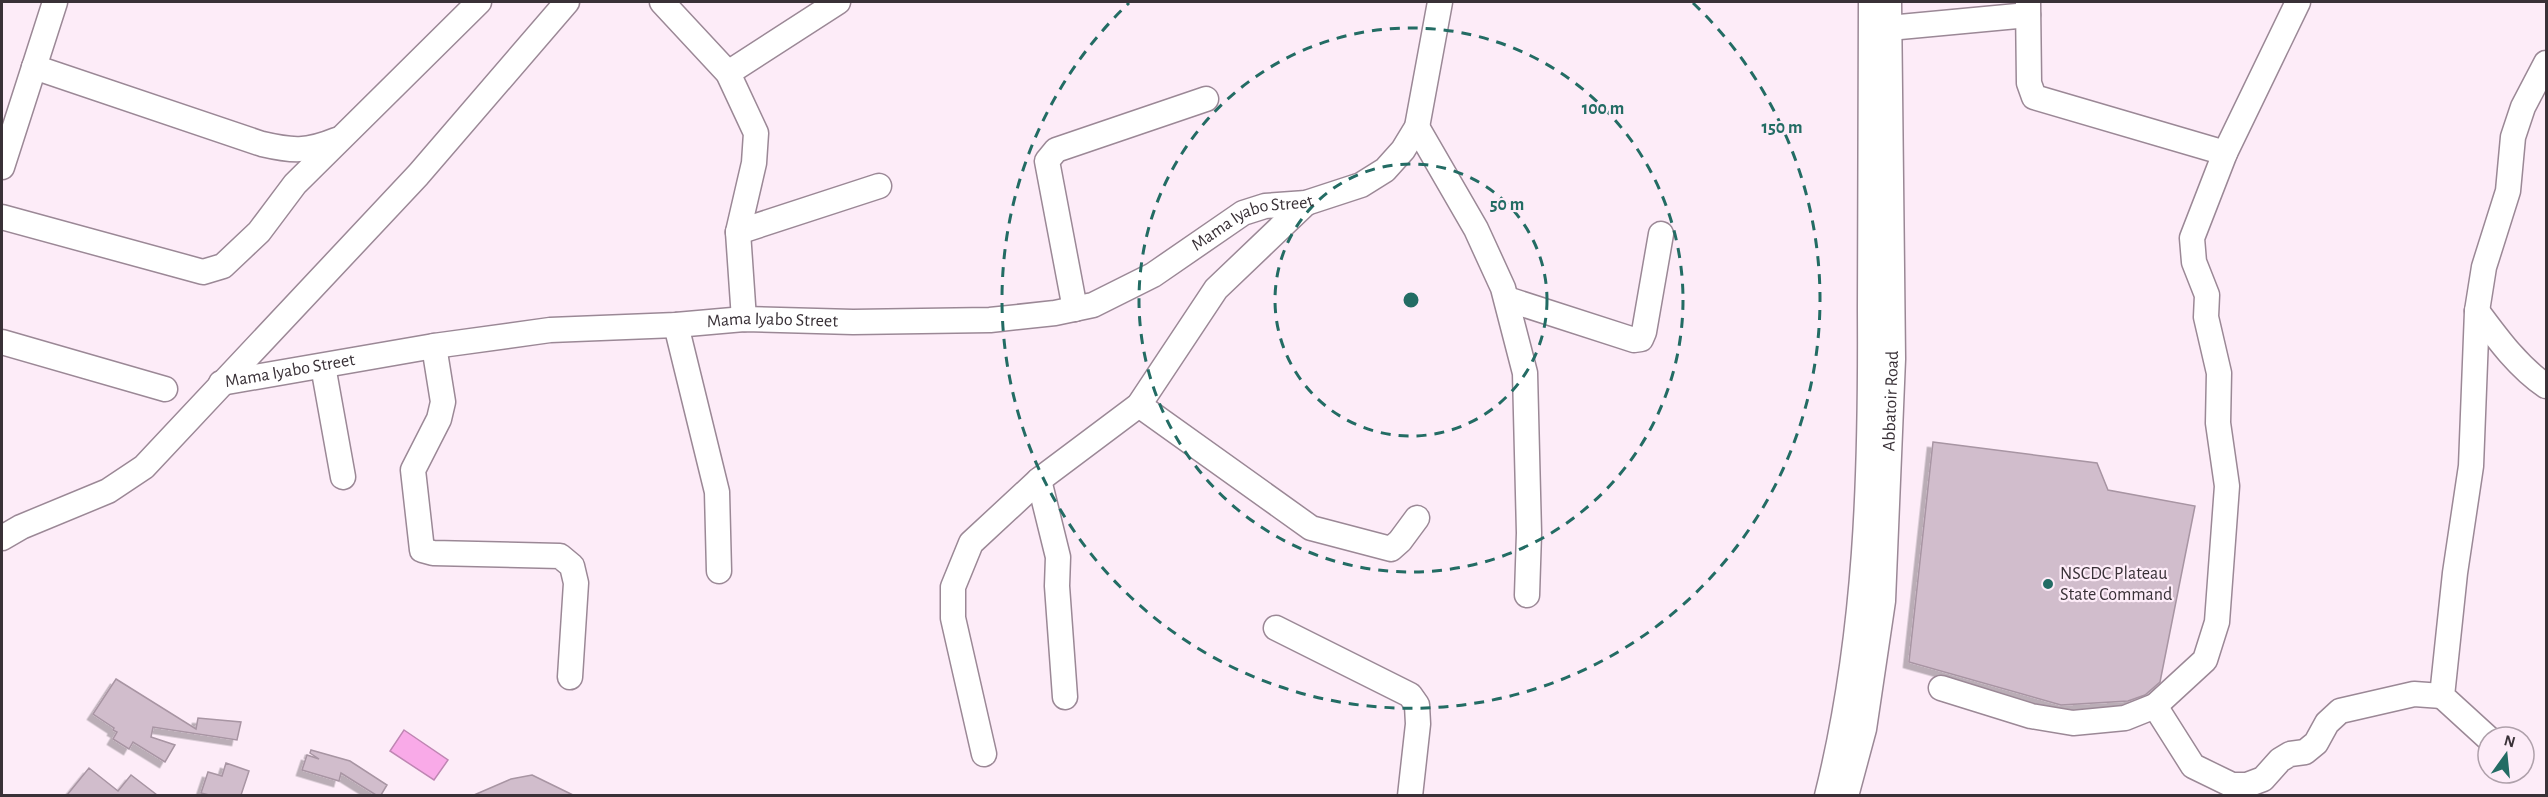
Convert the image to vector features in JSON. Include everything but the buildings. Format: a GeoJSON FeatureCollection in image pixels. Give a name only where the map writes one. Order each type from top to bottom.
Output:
{"type":"FeatureCollection","features":[{"type":"Feature","properties":{"kind":"street"},"geometry":{"type":"LineString","coordinates":[[2,167],[55,2]]}},
{"type":"Feature","properties":{"kind":"street"},"geometry":{"type":"LineString","coordinates":[[2,216],[203,272],[223,266],[259,232],[295,184],[479,2]]}},
{"type":"Feature","properties":{"kind":"street"},"geometry":{"type":"LineString","coordinates":[[221,383],[418,175],[567,2]]}},
{"type":"Feature","properties":{"kind":"street"},"geometry":{"type":"LineString","coordinates":[[662,2],[728,73],[756,133],[754,163],[738,232],[744,319]]}},
{"type":"Feature","properties":{"kind":"street"},"geometry":{"type":"LineString","coordinates":[[728,73],[838,2]]}},
{"type":"Feature","properties":{"kind":"street","name":"Mama Iyabo Street"},"geometry":{"type":"LineString","coordinates":[[2,538],[21,527],[108,490],[144,467],[221,383],[434,346],[550,330],[676,325],[744,319],[853,322],[990,320],[1093,306],[1153,275],[1243,213],[1265,206],[1306,203],[1360,185],[1385,170],[1403,150],[1418,127],[1440,2]]}},
{"type":"Feature","properties":{"kind":"street","name":"Abbatoir Road"},"geometry":{"type":"LineString","coordinates":[[1827,795],[1839,747],[1859,619],[1868,518],[1871,434],[1872,2]]}},
{"type":"Feature","properties":{"kind":"street","name":"Abbatoir Road"},"geometry":{"type":"LineString","coordinates":[[1846,795],[1864,729],[1879,643],[1883,601],[1893,359],[1889,2]]}},
{"type":"Feature","properties":{"kind":"street"},"geometry":{"type":"LineString","coordinates":[[1941,688],[2031,716],[2073,723],[2125,718],[2155,706],[2205,660],[2217,622],[2227,486],[2218,423],[2219,373],[2206,316],[2207,295],[2194,262],[2192,238],[2224,153],[2298,2]]}},
{"type":"Feature","properties":{"kind":"street"},"geometry":{"type":"LineString","coordinates":[[1889,28],[2028,8],[2029,84],[2034,97],[2224,153]]}},
{"type":"Feature","properties":{"kind":"street"},"geometry":{"type":"LineString","coordinates":[[2442,696],[2455,573],[2471,466],[2476,311],[2484,267],[2508,191],[2513,137],[2523,107],[2547,63]]}},
{"type":"Feature","properties":{"kind":"street"},"geometry":{"type":"LineString","coordinates":[[34,67],[262,144],[292,151],[316,148],[347,135]]}},
{"type":"Feature","properties":{"kind":"street"},"geometry":{"type":"LineString","coordinates":[[1075,309],[1047,160],[1056,150],[1206,99]]}},
{"type":"Feature","properties":{"kind":"street"},"geometry":{"type":"LineString","coordinates":[[1418,127],[1434,159],[1476,229],[1507,299],[1525,373],[1529,533],[1527,595]]}},
{"type":"Feature","properties":{"kind":"street"},"geometry":{"type":"LineString","coordinates":[[262,144],[295,184]]}},
{"type":"Feature","properties":{"kind":"street"},"geometry":{"type":"LineString","coordinates":[[738,232],[879,186]]}},
{"type":"Feature","properties":{"kind":"street"},"geometry":{"type":"LineString","coordinates":[[984,754],[953,618],[953,587],[971,543],[1039,480],[1139,405],[1216,289],[1306,203]]}},
{"type":"Feature","properties":{"kind":"street"},"geometry":{"type":"LineString","coordinates":[[1507,299],[1634,340],[1641,339],[1661,234]]}},
{"type":"Feature","properties":{"kind":"street"},"geometry":{"type":"LineString","coordinates":[[2476,311],[2504,346],[2535,378],[2547,386]]}},
{"type":"Feature","properties":{"kind":"street"},"geometry":{"type":"LineString","coordinates":[[676,325],[717,492],[719,571]]}},
{"type":"Feature","properties":{"kind":"street"},"geometry":{"type":"LineString","coordinates":[[2,342],[165,389]]}},
{"type":"Feature","properties":{"kind":"street"},"geometry":{"type":"LineString","coordinates":[[434,346],[443,402],[439,419],[413,470],[422,549],[433,553],[560,556],[572,566],[576,583],[570,677]]}},
{"type":"Feature","properties":{"kind":"street"},"geometry":{"type":"LineString","coordinates":[[323,366],[343,477]]}},
{"type":"Feature","properties":{"kind":"street"},"geometry":{"type":"LineString","coordinates":[[1139,405],[1311,528],[1391,549],[1417,518]]}},
{"type":"Feature","properties":{"kind":"street"},"geometry":{"type":"LineString","coordinates":[[1039,480],[1058,557],[1057,586],[1065,697]]}},
{"type":"Feature","properties":{"kind":"street"},"geometry":{"type":"LineString","coordinates":[[1276,628],[1410,695],[1417,705],[1418,724],[1410,795]]}},
{"type":"Feature","properties":{"kind":"street"},"geometry":{"type":"LineString","coordinates":[[2155,706],[2193,765],[2232,784],[2247,785],[2263,779],[2280,760],[2290,754],[2304,752],[2316,743],[2327,723],[2340,711],[2414,694],[2442,696],[2476,727]]}},
{"type":"Feature","properties":{"kind":"shaded area"},"geometry":{"type":"Polygon","coordinates":[[[404,730],[448,760],[434,780],[390,751],[404,730]]]}},
{"type":"Feature","properties":{"kind":"place","name":"NSCDC Plateau State Command"},"geometry":{"type":"Point","coordinates":[2048,584]}}]}
